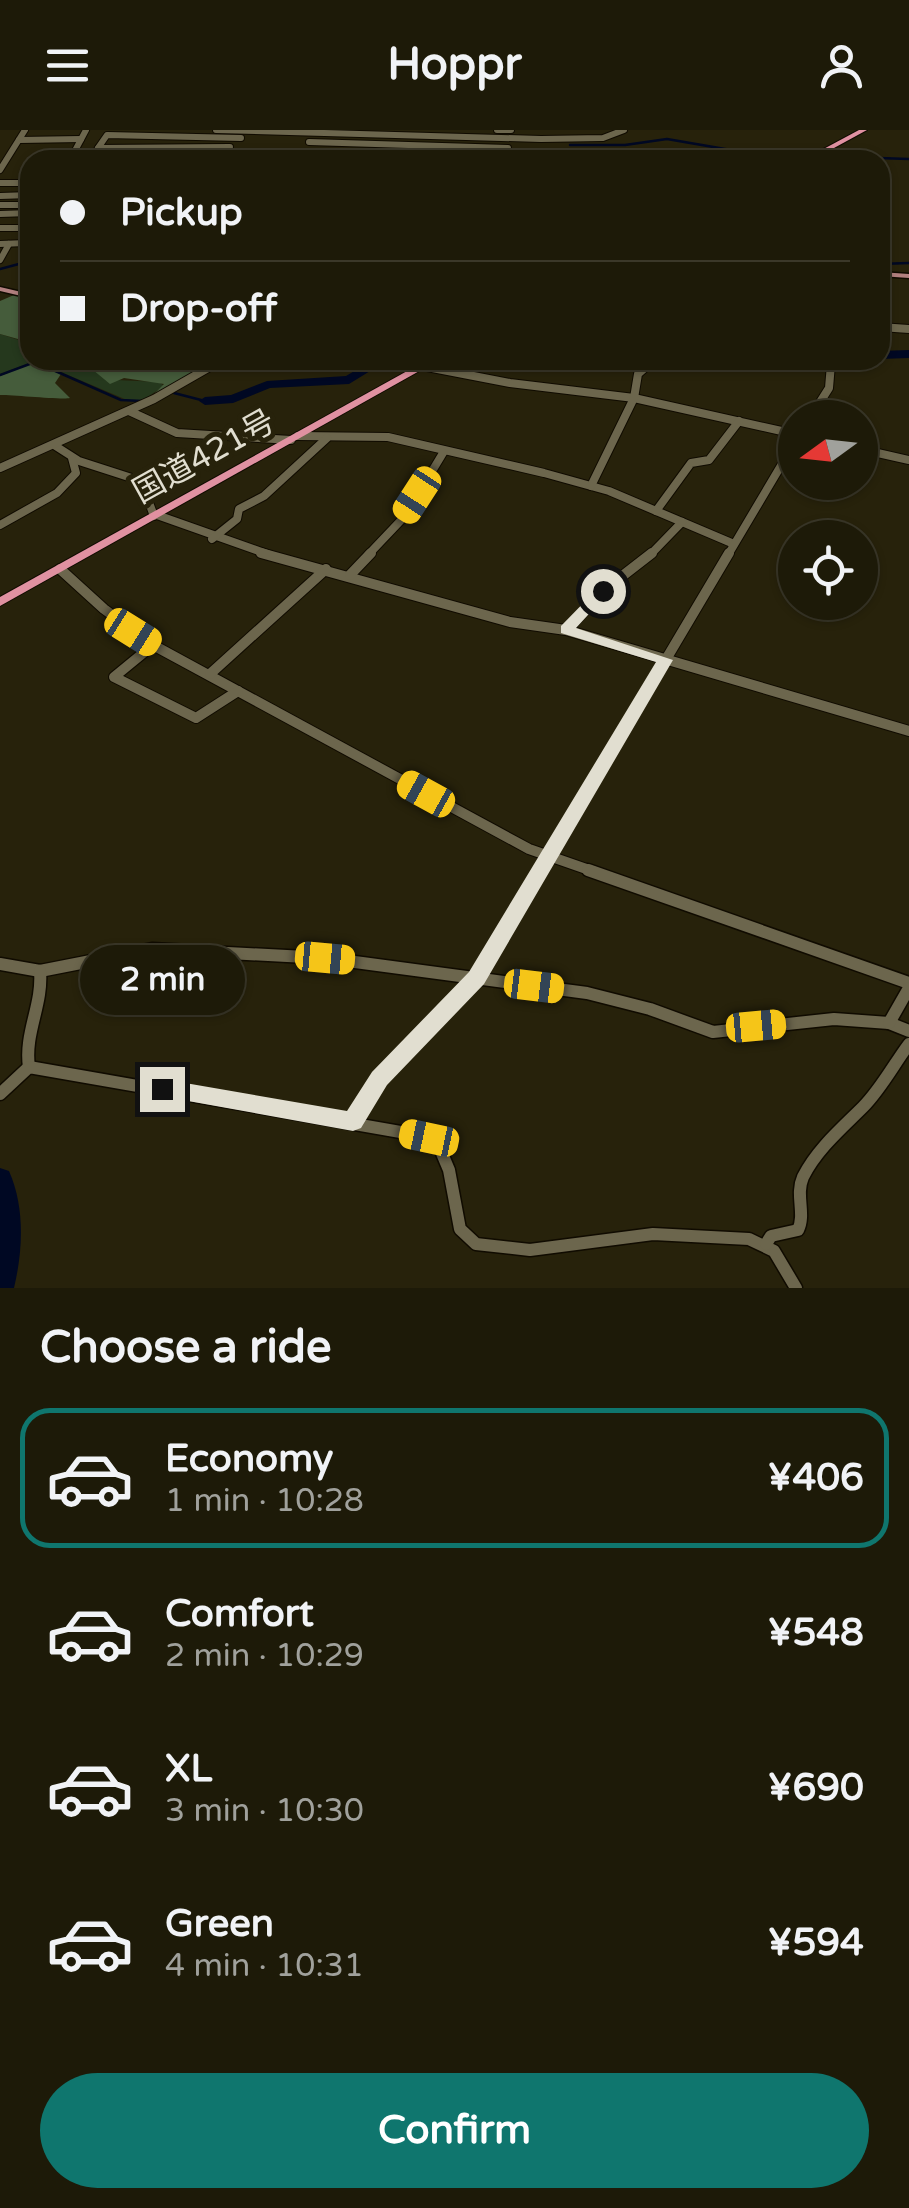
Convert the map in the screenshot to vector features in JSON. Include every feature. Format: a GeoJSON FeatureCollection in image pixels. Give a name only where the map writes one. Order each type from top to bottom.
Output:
{"type":"FeatureCollection","features":[{"type":"Feature","properties":{"kind":"highway"},"geometry":{"type":"LineString","coordinates":[[826,150],[864,130]]}},
{"type":"Feature","properties":{"kind":"highway","name":"国道421号"},"geometry":{"type":"LineString","coordinates":[[0,602],[415,370]]}},
{"type":"Feature","properties":{"kind":"street"},"geometry":{"type":"LineString","coordinates":[[0,170],[25,130]]}},
{"type":"Feature","properties":{"kind":"street"},"geometry":{"type":"LineString","coordinates":[[75,150],[86,130]]}},
{"type":"Feature","properties":{"kind":"street"},"geometry":{"type":"LineString","coordinates":[[216,130],[510,133]]}},
{"type":"Feature","properties":{"kind":"street"},"geometry":{"type":"LineString","coordinates":[[225,150],[252,130]]}},
{"type":"Feature","properties":{"kind":"street"},"geometry":{"type":"LineString","coordinates":[[497,130],[541,139],[624,130]]}},
{"type":"Feature","properties":{"kind":"street"},"geometry":{"type":"LineString","coordinates":[[541,139],[542,130]]}},
{"type":"Feature","properties":{"kind":"street"},"geometry":{"type":"LineString","coordinates":[[300,150],[323,132]]}},
{"type":"Feature","properties":{"kind":"street"},"geometry":{"type":"LineString","coordinates":[[98,148],[107,135],[241,138]]}},
{"type":"Feature","properties":{"kind":"street"},"geometry":{"type":"LineString","coordinates":[[19,140],[81,139]]}},
{"type":"Feature","properties":{"kind":"street"},"geometry":{"type":"LineString","coordinates":[[309,142],[496,150]]}},
{"type":"Feature","properties":{"kind":"street"},"geometry":{"type":"LineString","coordinates":[[396,150],[398,145]]}},
{"type":"Feature","properties":{"kind":"street"},"geometry":{"type":"LineString","coordinates":[[98,148],[230,146]]}},
{"type":"Feature","properties":{"kind":"street"},"geometry":{"type":"LineString","coordinates":[[0,147],[14,147]]}},
{"type":"Feature","properties":{"kind":"street"},"geometry":{"type":"LineString","coordinates":[[0,244],[20,243]]}},
{"type":"Feature","properties":{"kind":"street"},"geometry":{"type":"LineString","coordinates":[[0,260],[9,244]]}},
{"type":"Feature","properties":{"kind":"street"},"geometry":{"type":"LineString","coordinates":[[0,468],[128,411],[204,370]]}},
{"type":"Feature","properties":{"kind":"street"},"geometry":{"type":"LineString","coordinates":[[455,370],[510,384],[634,398],[778,430]]}},
{"type":"Feature","properties":{"kind":"street"},"geometry":{"type":"LineString","coordinates":[[591,486],[634,398],[638,374],[643,370]]}},
{"type":"Feature","properties":{"kind":"street"},"geometry":{"type":"LineString","coordinates":[[822,400],[830,388],[829,370]]}},
{"type":"Feature","properties":{"kind":"street"},"geometry":{"type":"LineString","coordinates":[[128,411],[149,417],[177,433],[388,437],[591,486],[734,544]]}},
{"type":"Feature","properties":{"kind":"street"},"geometry":{"type":"LineString","coordinates":[[656,511],[691,463],[710,460],[739,421]]}},
{"type":"Feature","properties":{"kind":"street"},"geometry":{"type":"LineString","coordinates":[[212,539],[237,519],[239,509],[264,496],[326,438]]}},
{"type":"Feature","properties":{"kind":"street"},"geometry":{"type":"LineString","coordinates":[[54,446],[72,458],[141,481],[156,516],[212,539],[510,622],[566,630],[909,732]]}},
{"type":"Feature","properties":{"kind":"street"},"geometry":{"type":"LineString","coordinates":[[350,575],[405,516],[442,452]]}},
{"type":"Feature","properties":{"kind":"street"},"geometry":{"type":"LineString","coordinates":[[878,453],[909,460]]}},
{"type":"Feature","properties":{"kind":"street"},"geometry":{"type":"LineString","coordinates":[[0,525],[62,489],[76,474],[72,458]]}},
{"type":"Feature","properties":{"kind":"street"},"geometry":{"type":"LineString","coordinates":[[353,1121],[379,1078],[476,978],[778,470]]}},
{"type":"Feature","properties":{"kind":"street"},"geometry":{"type":"LineString","coordinates":[[566,630],[603,591],[647,558],[682,522]]}},
{"type":"Feature","properties":{"kind":"street"},"geometry":{"type":"LineString","coordinates":[[60,569],[153,645],[468,817],[549,856],[909,986],[889,1023]]}},
{"type":"Feature","properties":{"kind":"street"},"geometry":{"type":"LineString","coordinates":[[210,674],[326,569]]}},
{"type":"Feature","properties":{"kind":"street"},"geometry":{"type":"LineString","coordinates":[[153,645],[114,677],[196,718],[238,691]]}},
{"type":"Feature","properties":{"kind":"street"},"geometry":{"type":"LineString","coordinates":[[0,964],[40,972],[68,963],[152,949],[325,958],[611,998],[713,1032],[819,1020],[889,1023],[909,1031]]}},
{"type":"Feature","properties":{"kind":"street"},"geometry":{"type":"LineString","coordinates":[[29,1067],[24,1046],[43,986],[40,972]]}},
{"type":"Feature","properties":{"kind":"street"},"geometry":{"type":"LineString","coordinates":[[766,1244],[771,1236],[798,1230],[802,1222],[798,1201],[803,1178],[842,1123],[863,1107],[909,1044]]}},
{"type":"Feature","properties":{"kind":"street"},"geometry":{"type":"LineString","coordinates":[[0,1094],[29,1067]]}},
{"type":"Feature","properties":{"kind":"street"},"geometry":{"type":"LineString","coordinates":[[29,1067],[353,1121],[429,1138],[441,1150],[449,1170],[460,1229],[476,1244],[530,1250],[653,1234],[749,1239],[766,1244],[796,1288]]}},
{"type":"Feature","properties":{"kind":"green space"},"geometry":{"type":"Polygon","coordinates":[[[20,296],[20,340],[0,334],[0,301],[20,296]]]}},
{"type":"Feature","properties":{"kind":"green space"},"geometry":{"type":"Polygon","coordinates":[[[0,334],[20,340],[20,367],[0,374],[0,334]]]}},
{"type":"Feature","properties":{"kind":"green space"},"geometry":{"type":"Polygon","coordinates":[[[20,368],[50,370],[61,374],[55,383],[70,398],[0,395],[0,376],[20,368]]]}},
{"type":"Feature","properties":{"kind":"green space"},"geometry":{"type":"Polygon","coordinates":[[[56,370],[99,370],[117,380],[159,382],[164,386],[143,400],[127,400],[56,370]]]}},
{"type":"Feature","properties":{"kind":"green space"},"geometry":{"type":"Polygon","coordinates":[[[93,370],[200,370],[152,396],[164,384],[124,378],[110,384],[93,370]]]}},
{"type":"Feature","properties":{"kind":"waterway"},"geometry":{"type":"LineString","coordinates":[[570,145],[625,145],[667,139],[731,150]]}},
{"type":"Feature","properties":{"kind":"waterway"},"geometry":{"type":"LineString","coordinates":[[890,158],[909,159]]}},
{"type":"Feature","properties":{"kind":"waterway"},"geometry":{"type":"LineString","coordinates":[[890,264],[909,263]]}},
{"type":"Feature","properties":{"kind":"waterway"},"geometry":{"type":"LineString","coordinates":[[0,269],[20,264]]}},
{"type":"Feature","properties":{"kind":"waterway"},"geometry":{"type":"LineString","coordinates":[[890,355],[909,354]]}},
{"type":"Feature","properties":{"kind":"waterway"},"geometry":{"type":"LineString","coordinates":[[0,375],[20,368]]}},
{"type":"Feature","properties":{"kind":"waterway"},"geometry":{"type":"LineString","coordinates":[[53,370],[121,400],[142,401]]}},
{"type":"Feature","properties":{"kind":"waterway"},"geometry":{"type":"LineString","coordinates":[[205,401],[233,399],[267,385],[287,382],[349,380],[366,370]]}},
{"type":"Feature","properties":{"kind":"waterway"},"geometry":{"type":"LineString","coordinates":[[174,393],[205,401]]}},
{"type":"Feature","properties":{"kind":"waterway"},"geometry":{"type":"LineString","coordinates":[[0,1179],[8,1234],[1,1288]]}},
{"type":"Feature","properties":{"kind":"route"},"geometry":{"type":"LineString","coordinates":[[162,1089],[353,1121],[379,1078],[476,978],[665,660],[566,630],[603,591]]}}]}
